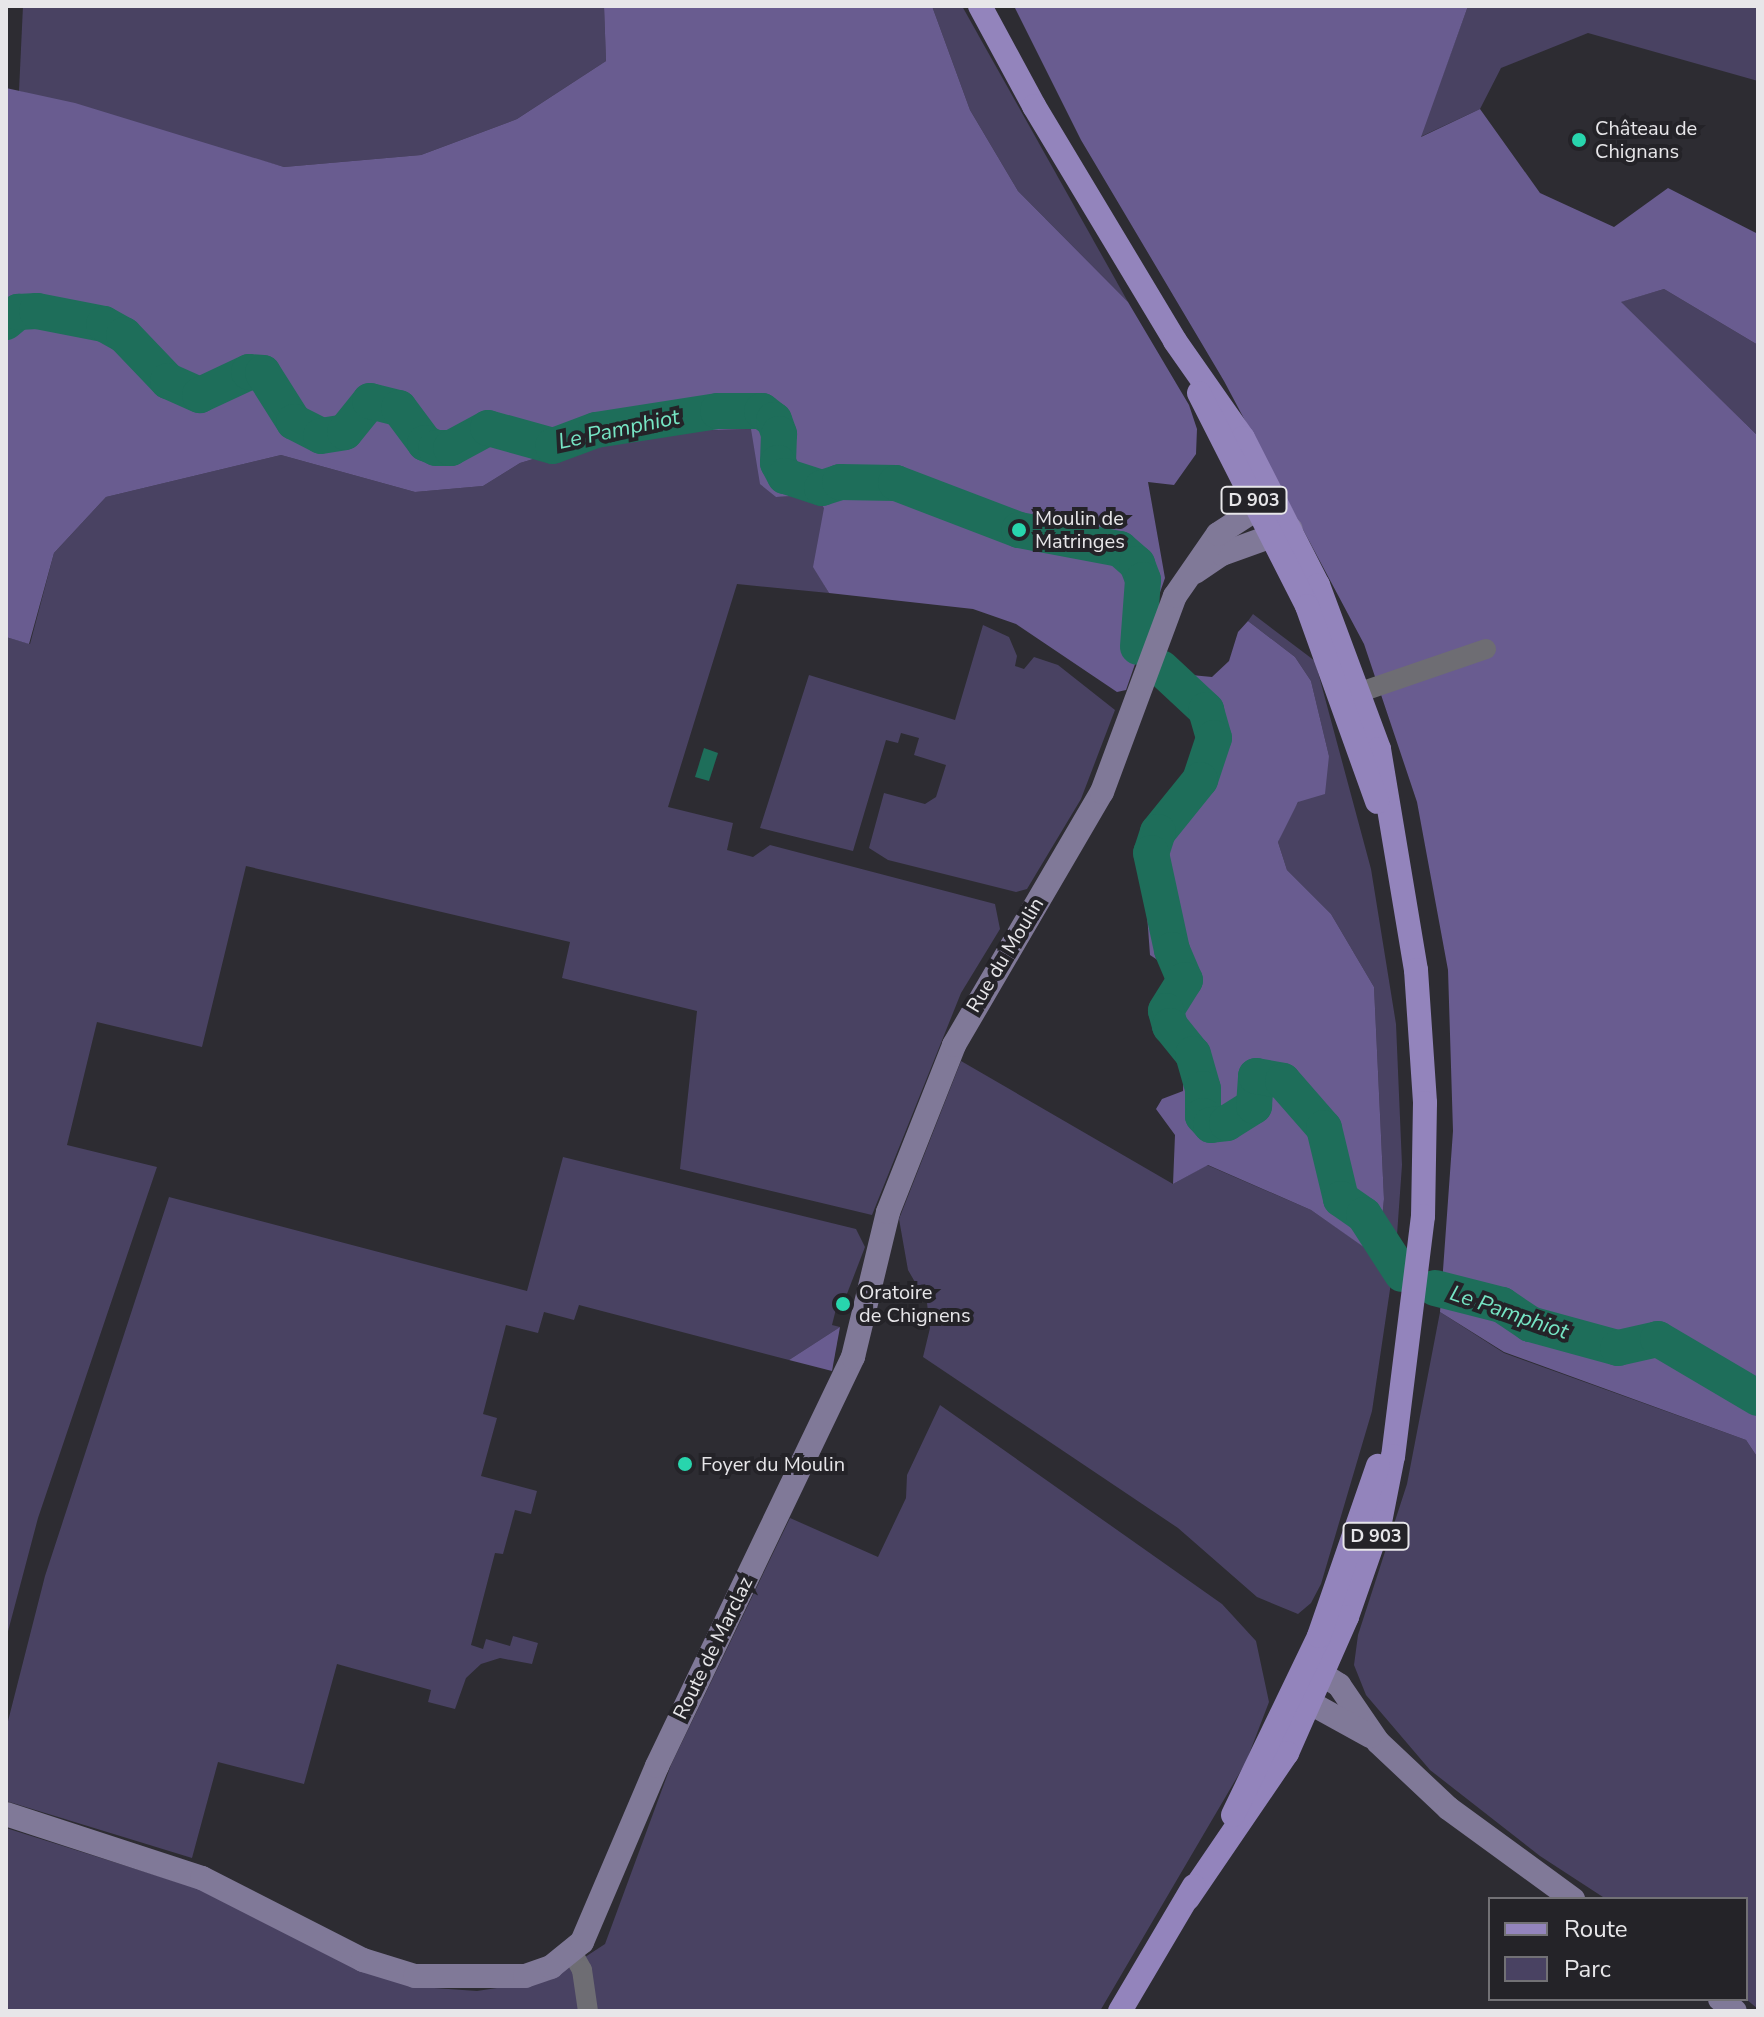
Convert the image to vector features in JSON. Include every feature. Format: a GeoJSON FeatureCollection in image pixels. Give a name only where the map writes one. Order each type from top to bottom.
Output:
{"type":"FeatureCollection","features":[{"type":"Feature","properties":{"kind":"main road","name":"D 903"},"geometry":{"type":"LineString","coordinates":[[980,6],[1034,106],[1175,341],[1233,420],[1383,766],[1416,970],[1425,1131],[1420,1253],[1401,1390],[1315,1670],[1303,1698],[1120,2011]]}},
{"type":"Feature","properties":{"kind":"street","name":"Rue du Moulin"},"geometry":{"type":"LineString","coordinates":[[857,1344],[884,1226],[932,1094],[990,978],[1102,792],[1165,616],[1186,578],[1218,534],[1267,502]]}},
{"type":"Feature","properties":{"kind":"street","name":"Rue du Moulin"},"geometry":{"type":"LineString","coordinates":[[1186,578],[1222,554],[1282,533]]}},
{"type":"Feature","properties":{"kind":"street"},"geometry":{"type":"LineString","coordinates":[[1351,695],[1486,649]]}},
{"type":"Feature","properties":{"kind":"street","name":"Route de Marclaz"},"geometry":{"type":"LineString","coordinates":[[6,1814],[202,1878],[363,1960],[415,1976],[510,1979],[535,1974],[572,1952],[595,1919],[657,1766],[857,1344]]}},
{"type":"Feature","properties":{"kind":"street"},"geometry":{"type":"LineString","coordinates":[[1315,1670],[1348,1695],[1378,1742]]}},
{"type":"Feature","properties":{"kind":"street"},"geometry":{"type":"LineString","coordinates":[[1303,1698],[1378,1742],[1465,1822],[1570,1897]]}},
{"type":"Feature","properties":{"kind":"street"},"geometry":{"type":"LineString","coordinates":[[572,1952],[582,1970],[588,2011]]}},
{"type":"Feature","properties":{"kind":"green space"},"geometry":{"type":"Polygon","coordinates":[[[23,6],[604,6],[606,61],[517,119],[421,155],[284,167],[19,91],[23,6]]]}},
{"type":"Feature","properties":{"kind":"green space"},"geometry":{"type":"Polygon","coordinates":[[[932,6],[962,6],[1128,302],[1018,191],[970,110],[932,6]]]}},
{"type":"Feature","properties":{"kind":"green space"},"geometry":{"type":"Polygon","coordinates":[[[1468,6],[1758,6],[1758,81],[1588,33],[1501,68],[1480,109],[1420,137],[1468,6]]]}},
{"type":"Feature","properties":{"kind":"green space"},"geometry":{"type":"Polygon","coordinates":[[[1664,289],[1758,345],[1758,436],[1620,302],[1664,289]]]}},
{"type":"Feature","properties":{"kind":"green space"},"geometry":{"type":"Polygon","coordinates":[[[752,429],[776,497],[815,495],[825,508],[814,567],[829,593],[737,584],[668,807],[733,823],[727,850],[753,857],[770,845],[995,904],[1000,929],[961,993],[872,1215],[680,1169],[697,1011],[562,978],[570,942],[246,866],[202,1047],[97,1022],[67,1145],[157,1167],[38,1518],[6,1639],[6,637],[30,644],[54,553],[106,497],[281,455],[415,492],[483,486],[520,463],[620,433],[752,429]]]}},
{"type":"Feature","properties":{"kind":"green space"},"geometry":{"type":"Polygon","coordinates":[[[1253,614],[1315,661],[1371,869],[1396,1024],[1402,1165],[1396,1249],[1372,1411],[1321,1584],[1311,1603],[1298,1614],[1257,1597],[1178,1528],[923,1357],[930,1328],[927,1303],[908,1270],[899,1219],[961,1061],[1173,1184],[1207,1165],[1311,1210],[1378,1256],[1384,1199],[1374,987],[1331,914],[1287,870],[1278,842],[1287,819],[1329,756],[1311,681],[1295,657],[1248,621],[1253,614]]]}},
{"type":"Feature","properties":{"kind":"green space"},"geometry":{"type":"Polygon","coordinates":[[[983,625],[1009,637],[1017,656],[1015,666],[1024,669],[1034,657],[1058,665],[1115,710],[1081,799],[1027,889],[1016,892],[888,860],[869,848],[884,793],[925,804],[936,797],[946,765],[914,755],[919,738],[901,733],[898,743],[886,740],[853,851],[760,828],[809,675],[955,720],[983,625]]]}},
{"type":"Feature","properties":{"kind":"green space"},"geometry":{"type":"Polygon","coordinates":[[[563,1157],[856,1229],[865,1247],[845,1299],[837,1305],[832,1325],[840,1327],[789,1360],[579,1305],[574,1320],[544,1312],[538,1333],[506,1325],[483,1414],[497,1418],[481,1476],[537,1491],[531,1514],[515,1510],[503,1554],[495,1553],[471,1645],[483,1649],[486,1639],[510,1646],[513,1636],[538,1643],[532,1664],[500,1658],[481,1664],[466,1678],[455,1709],[428,1702],[431,1690],[337,1664],[304,1784],[218,1762],[192,1858],[6,1801],[6,1729],[45,1576],[169,1197],[527,1291],[563,1157]]]}},
{"type":"Feature","properties":{"kind":"green space"},"geometry":{"type":"Polygon","coordinates":[[[1440,1312],[1504,1353],[1746,1440],[1758,1458],[1758,2009],[1748,2001],[1748,1897],[1603,1897],[1540,1856],[1430,1770],[1366,1695],[1354,1665],[1358,1635],[1407,1484],[1440,1312]]]}},
{"type":"Feature","properties":{"kind":"green space"},"geometry":{"type":"Polygon","coordinates":[[[940,1405],[1222,1604],[1256,1641],[1269,1702],[1246,1762],[1100,2011],[6,2011],[6,1828],[215,1894],[420,1987],[477,1991],[550,1980],[605,1944],[671,1765],[790,1518],[878,1557],[906,1498],[907,1475],[940,1405]]]}},
{"type":"Feature","properties":{"kind":"shaded area"},"geometry":{"type":"Polygon","coordinates":[[[604,6],[932,6],[970,110],[1018,191],[1128,302],[1189,405],[1197,429],[1196,454],[1174,485],[1148,482],[1165,578],[1126,690],[1117,692],[1016,624],[973,609],[829,593],[813,567],[824,508],[815,495],[776,497],[760,484],[751,429],[620,433],[520,463],[483,486],[415,492],[281,455],[106,497],[54,553],[29,644],[6,637],[6,88],[75,103],[284,167],[421,155],[517,119],[606,61],[604,6]]]}},
{"type":"Feature","properties":{"kind":"shaded area"},"geometry":{"type":"Polygon","coordinates":[[[1014,6],[1468,6],[1421,137],[1480,109],[1540,193],[1614,227],[1668,188],[1758,234],[1758,345],[1664,289],[1621,302],[1758,436],[1758,1458],[1746,1440],[1504,1352],[1440,1312],[1453,1131],[1448,970],[1417,802],[1364,644],[1224,381],[1081,140],[1014,6]]]}},
{"type":"Feature","properties":{"kind":"shaded area"},"geometry":{"type":"Polygon","coordinates":[[[1248,621],[1295,657],[1311,681],[1329,756],[1325,794],[1298,802],[1278,842],[1287,870],[1331,914],[1374,987],[1384,1199],[1378,1257],[1311,1210],[1208,1165],[1173,1184],[1175,1135],[1156,1109],[1162,1099],[1183,1091],[1184,1054],[1161,1036],[1154,1011],[1174,971],[1150,955],[1142,847],[1155,822],[1181,800],[1199,751],[1189,710],[1158,675],[1162,663],[1181,674],[1212,677],[1229,661],[1238,632],[1248,621]]]}},
{"type":"Feature","properties":{"kind":"shaded area"},"geometry":{"type":"Polygon","coordinates":[[[704,748],[718,753],[709,781],[695,777],[704,748]]]}},
{"type":"Feature","properties":{"kind":"shaded area"},"geometry":{"type":"Polygon","coordinates":[[[840,1327],[832,1371],[789,1360],[840,1327]]]}},
{"type":"Feature","properties":{"kind":"waterway","name":"Le Pamphiot"},"geometry":{"type":"LineString","coordinates":[[6,322],[18,312],[37,311],[104,324],[124,335],[168,381],[200,395],[249,372],[263,373],[294,422],[321,436],[345,432],[370,401],[399,408],[425,443],[436,448],[451,448],[488,428],[553,446],[596,430],[718,411],[762,411],[774,420],[779,434],[778,463],[785,476],[822,488],[840,482],[896,483],[1019,530],[1120,549],[1137,564],[1143,580],[1138,647]]}},
{"type":"Feature","properties":{"kind":"waterway","name":"Le Pamphiot"},"geometry":{"type":"LineString","coordinates":[[1161,668],[1206,710],[1214,738],[1200,780],[1158,832],[1151,853],[1172,950],[1185,980],[1166,1011],[1170,1026],[1193,1054],[1203,1089],[1203,1116],[1211,1125],[1227,1123],[1254,1106],[1256,1076],[1283,1081],[1324,1128],[1341,1199],[1364,1215],[1402,1274]]}},
{"type":"Feature","properties":{"kind":"waterway","name":"Le Pamphiot"},"geometry":{"type":"LineString","coordinates":[[1435,1288],[1502,1305],[1530,1324],[1618,1348],[1658,1339],[1758,1398]]}},
{"type":"Feature","properties":{"kind":"place","name":"Château de Chignans"},"geometry":{"type":"Point","coordinates":[1579,140]}},
{"type":"Feature","properties":{"kind":"place","name":"Moulin de Matringes"},"geometry":{"type":"Point","coordinates":[1019,530]}},
{"type":"Feature","properties":{"kind":"place","name":"Oratoire de Chignens"},"geometry":{"type":"Point","coordinates":[843,1304]}},
{"type":"Feature","properties":{"kind":"place","name":"Foyer du Moulin"},"geometry":{"type":"Point","coordinates":[685,1464]}}]}
